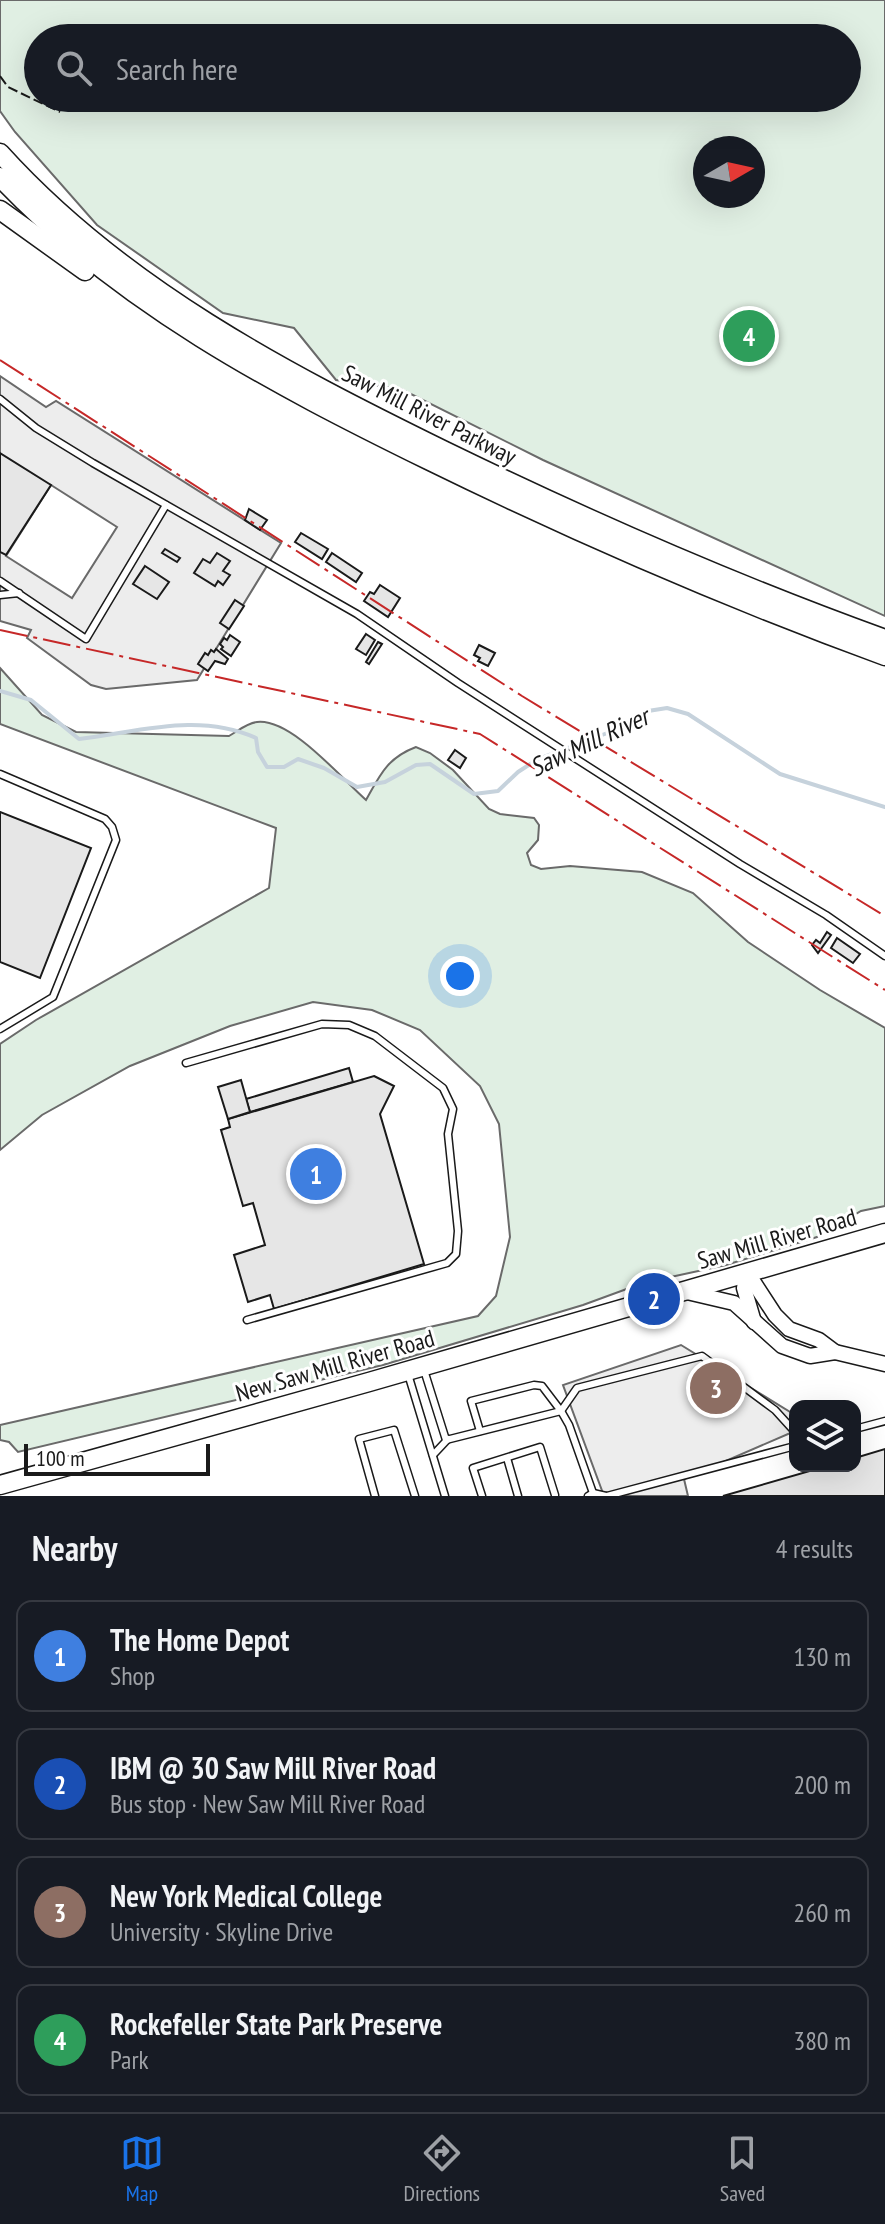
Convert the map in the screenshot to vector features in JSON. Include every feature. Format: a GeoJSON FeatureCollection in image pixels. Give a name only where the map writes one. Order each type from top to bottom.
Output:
{"type":"FeatureCollection","features":[{"type":"Feature","properties":{"kind":"main road","name":"Saw Mill River Parkway"},"geometry":{"type":"LineString","coordinates":[[0,153],[58,212],[125,268],[198,318],[274,363],[419,439],[593,521],[736,582],[885,639]]}},
{"type":"Feature","properties":{"kind":"main road","name":"Saw Mill River Parkway"},"geometry":{"type":"LineString","coordinates":[[0,177],[84,255],[144,301],[194,334],[352,422],[555,521],[700,584],[885,656]]}},
{"type":"Feature","properties":{"kind":"main road"},"geometry":{"type":"LineString","coordinates":[[0,210],[108,287],[194,334]]}},
{"type":"Feature","properties":{"kind":"main road","name":"Saw Mill River Road"},"geometry":{"type":"LineString","coordinates":[[683,1291],[885,1233]]}},
{"type":"Feature","properties":{"kind":"main road","name":"New Saw Mill River Road"},"geometry":{"type":"LineString","coordinates":[[0,1485],[683,1291]]}},
{"type":"Feature","properties":{"kind":"street"},"geometry":{"type":"LineString","coordinates":[[747,1272],[744,1288],[754,1322]]}},
{"type":"Feature","properties":{"kind":"street"},"geometry":{"type":"LineString","coordinates":[[747,1272],[775,1315],[789,1329],[819,1340],[835,1352]]}},
{"type":"Feature","properties":{"kind":"street"},"geometry":{"type":"LineString","coordinates":[[683,1291],[734,1303],[782,1346],[810,1356],[835,1352],[885,1364]]}},
{"type":"Feature","properties":{"kind":"lane"},"geometry":{"type":"LineString","coordinates":[[0,399],[36,428],[357,614],[551,743],[826,915],[885,956]]}},
{"type":"Feature","properties":{"kind":"lane"},"geometry":{"type":"LineString","coordinates":[[0,581],[86,639],[166,505]]}},
{"type":"Feature","properties":{"kind":"lane"},"geometry":{"type":"LineString","coordinates":[[0,595],[19,593]]}},
{"type":"Feature","properties":{"kind":"lane"},"geometry":{"type":"LineString","coordinates":[[0,774],[105,819],[112,827],[116,840],[53,997],[0,1029]]}},
{"type":"Feature","properties":{"kind":"lane"},"geometry":{"type":"LineString","coordinates":[[186,1063],[312,1026],[349,1025],[375,1036],[443,1088],[453,1109],[448,1134],[458,1231],[456,1254],[447,1263],[247,1320]]}},
{"type":"Feature","properties":{"kind":"lane"},"geometry":{"type":"LineString","coordinates":[[433,1455],[448,1439],[561,1411],[577,1388],[702,1356],[775,1410],[789,1425]]}},
{"type":"Feature","properties":{"kind":"lane"},"geometry":{"type":"LineString","coordinates":[[415,1369],[448,1439]]}},
{"type":"Feature","properties":{"kind":"lane"},"geometry":{"type":"LineString","coordinates":[[415,1369],[445,1496]]}},
{"type":"Feature","properties":{"kind":"lane"},"geometry":{"type":"LineString","coordinates":[[480,1431],[471,1401],[534,1385],[542,1386],[569,1425],[591,1495],[607,1496],[789,1448]]}},
{"type":"Feature","properties":{"kind":"lane"},"geometry":{"type":"LineString","coordinates":[[861,1427],[885,1421]]}},
{"type":"Feature","properties":{"kind":"lane"},"geometry":{"type":"LineString","coordinates":[[375,1496],[359,1439],[394,1430],[415,1496]]}},
{"type":"Feature","properties":{"kind":"lane"},"geometry":{"type":"LineString","coordinates":[[482,1496],[473,1468],[540,1447],[555,1496]]}},
{"type":"Feature","properties":{"kind":"lane"},"geometry":{"type":"LineString","coordinates":[[507,1458],[518,1496]]}},
{"type":"Feature","properties":{"kind":"green space"},"geometry":{"type":"Polygon","coordinates":[[[0,0],[885,0],[885,616],[543,460],[401,389],[336,380],[294,328],[223,313],[97,225],[0,111],[0,0]]]}},
{"type":"Feature","properties":{"kind":"green space"},"geometry":{"type":"Polygon","coordinates":[[[0,668],[42,715],[76,732],[229,736],[253,723],[270,723],[300,739],[366,800],[391,762],[416,747],[453,770],[489,809],[500,814],[534,818],[539,825],[538,840],[527,853],[531,865],[541,869],[570,866],[642,872],[693,893],[748,942],[885,1028],[885,1206],[861,1211],[817,1237],[726,1265],[643,1283],[583,1305],[383,1365],[18,1452],[9,1442],[0,1440],[0,1425],[478,1316],[496,1296],[510,1237],[499,1124],[480,1086],[420,1030],[372,1010],[313,1002],[230,1026],[130,1066],[42,1115],[0,1150],[0,1044],[36,1020],[269,888],[276,828],[0,724],[0,668]]]}},
{"type":"Feature","properties":{"kind":"shaded area"},"geometry":{"type":"Polygon","coordinates":[[[0,376],[46,407],[56,401],[281,543],[197,680],[106,689],[91,685],[27,638],[31,630],[0,621],[0,376]],[[51,485],[6,556],[72,598],[117,527],[51,485]]]}},
{"type":"Feature","properties":{"kind":"shaded area"},"geometry":{"type":"Polygon","coordinates":[[[681,1345],[789,1411],[789,1434],[684,1479],[688,1496],[604,1496],[563,1385],[681,1345]]]}},
{"type":"Feature","properties":{"kind":"building"},"geometry":{"type":"Polygon","coordinates":[[[0,453],[51,485],[6,555],[0,552],[0,453]]]}},
{"type":"Feature","properties":{"kind":"building"},"geometry":{"type":"Polygon","coordinates":[[[249,509],[267,520],[260,530],[245,520],[249,509]]]}},
{"type":"Feature","properties":{"kind":"building"},"geometry":{"type":"Polygon","coordinates":[[[301,533],[328,549],[322,559],[295,542],[301,533]]]}},
{"type":"Feature","properties":{"kind":"building"},"geometry":{"type":"Polygon","coordinates":[[[165,549],[180,558],[177,562],[162,553],[165,549]]]}},
{"type":"Feature","properties":{"kind":"building"},"geometry":{"type":"Polygon","coordinates":[[[217,553],[230,561],[223,571],[230,575],[223,585],[218,581],[215,586],[194,573],[203,559],[210,563],[217,553]]]}},
{"type":"Feature","properties":{"kind":"building"},"geometry":{"type":"Polygon","coordinates":[[[332,553],[362,573],[356,582],[326,562],[332,553]]]}},
{"type":"Feature","properties":{"kind":"building"},"geometry":{"type":"Polygon","coordinates":[[[145,566],[169,582],[157,599],[133,584],[145,566]]]}},
{"type":"Feature","properties":{"kind":"building"},"geometry":{"type":"Polygon","coordinates":[[[380,585],[400,598],[388,617],[364,601],[380,585]]]}},
{"type":"Feature","properties":{"kind":"building"},"geometry":{"type":"Polygon","coordinates":[[[235,600],[244,606],[229,629],[220,623],[235,600]]]}},
{"type":"Feature","properties":{"kind":"building"},"geometry":{"type":"Polygon","coordinates":[[[366,634],[375,640],[366,655],[356,649],[366,634]]]}},
{"type":"Feature","properties":{"kind":"building"},"geometry":{"type":"Polygon","coordinates":[[[230,635],[240,642],[231,656],[221,649],[220,644],[230,635]]]}},
{"type":"Feature","properties":{"kind":"building"},"geometry":{"type":"Polygon","coordinates":[[[378,642],[382,644],[369,664],[366,662],[378,642]]]}},
{"type":"Feature","properties":{"kind":"building"},"geometry":{"type":"Polygon","coordinates":[[[479,645],[495,653],[488,666],[474,655],[479,645]]]}},
{"type":"Feature","properties":{"kind":"building"},"geometry":{"type":"Polygon","coordinates":[[[216,649],[228,659],[225,664],[215,661],[208,671],[198,664],[205,653],[208,655],[216,649]]]}},
{"type":"Feature","properties":{"kind":"building"},"geometry":{"type":"Polygon","coordinates":[[[455,750],[466,758],[460,768],[448,760],[455,750]]]}},
{"type":"Feature","properties":{"kind":"building"},"geometry":{"type":"Polygon","coordinates":[[[0,812],[91,848],[40,978],[0,962],[0,812]]]}},
{"type":"Feature","properties":{"kind":"building"},"geometry":{"type":"Polygon","coordinates":[[[827,932],[831,935],[818,953],[812,945],[816,940],[820,943],[827,932]]]}},
{"type":"Feature","properties":{"kind":"building"},"geometry":{"type":"Polygon","coordinates":[[[837,938],[860,954],[853,963],[831,948],[837,938]]]}},
{"type":"Feature","properties":{"kind":"building"},"geometry":{"type":"Polygon","coordinates":[[[349,1068],[353,1082],[250,1112],[246,1099],[349,1068]]]}},
{"type":"Feature","properties":{"kind":"building"},"geometry":{"type":"Polygon","coordinates":[[[374,1076],[394,1086],[380,1114],[424,1264],[274,1309],[270,1295],[248,1302],[234,1255],[265,1245],[253,1203],[243,1206],[221,1130],[230,1127],[228,1119],[374,1076]]]}},
{"type":"Feature","properties":{"kind":"building"},"geometry":{"type":"Polygon","coordinates":[[[241,1080],[250,1112],[228,1119],[218,1087],[241,1080]]]}},
{"type":"Feature","properties":{"kind":"building"},"geometry":{"type":"Polygon","coordinates":[[[885,1449],[885,1496],[723,1496],[806,1472],[861,1472],[861,1456],[885,1449]]]}},
{"type":"Feature","properties":{"kind":"waterway","name":"Saw Mill River"},"geometry":{"type":"LineString","coordinates":[[0,691],[31,700],[79,739],[168,726],[212,726],[256,738],[258,752],[267,767],[284,767],[298,759],[324,768],[357,787],[385,782],[416,765],[430,764],[474,794],[498,791],[538,759],[626,726],[648,711],[667,708],[688,714],[780,774],[885,807]]}},
{"type":"Feature","properties":{"kind":"fence"},"geometry":{"type":"LineString","coordinates":[[0,76],[8,87],[24,95]]}},
{"type":"Feature","properties":{"kind":"power"},"geometry":{"type":"LineString","coordinates":[[0,360],[522,696],[885,916]]}},
{"type":"Feature","properties":{"kind":"power"},"geometry":{"type":"LineString","coordinates":[[0,630],[480,734],[885,990]]}},
{"type":"Feature","properties":{"kind":"place","name":"Rockefeller State Park Preserve"},"geometry":{"type":"Point","coordinates":[749,336]}},
{"type":"Feature","properties":{"kind":"place","name":"The Home Depot"},"geometry":{"type":"Point","coordinates":[316,1174]}},
{"type":"Feature","properties":{"kind":"place","name":"IBM @ 30 Saw Mill River Road"},"geometry":{"type":"Point","coordinates":[654,1299]}},
{"type":"Feature","properties":{"kind":"place","name":"New York Medical College"},"geometry":{"type":"Point","coordinates":[716,1388]}}]}
